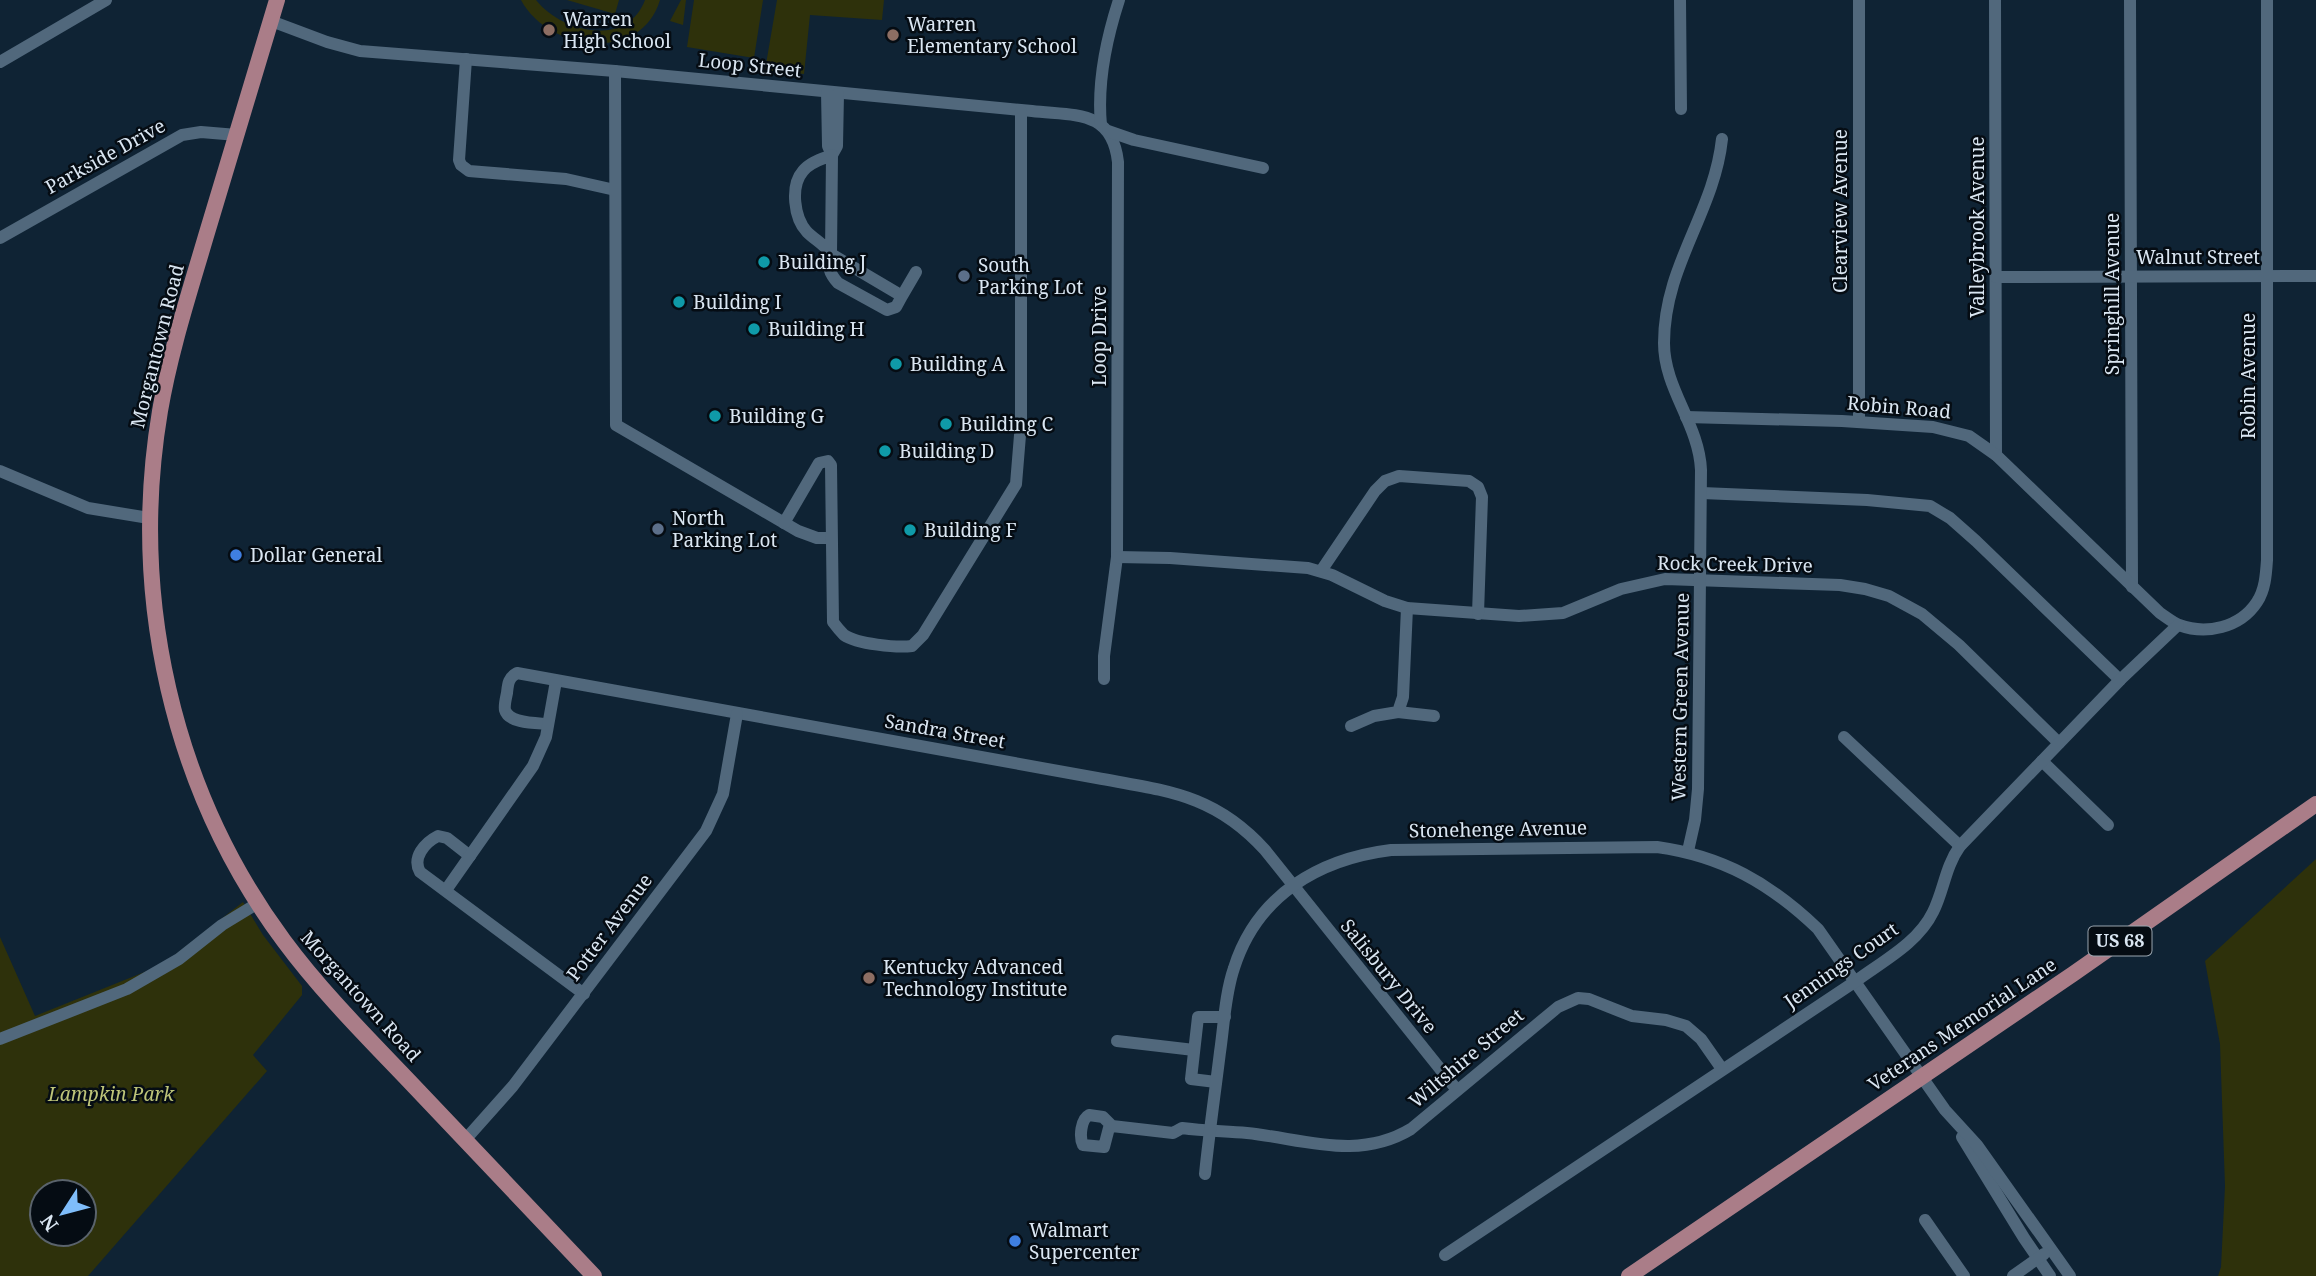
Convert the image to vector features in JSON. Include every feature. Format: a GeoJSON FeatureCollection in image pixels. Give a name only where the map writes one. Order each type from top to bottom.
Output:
{"type":"FeatureCollection","features":[{"type":"Feature","properties":{"kind":"main road","name":"Morgantown Road"},"geometry":{"type":"LineString","coordinates":[[277,0],[170,361],[155,447],[149,518],[150,566],[156,619],[177,726],[208,809],[230,855],[258,903],[316,981],[594,1276]]}},
{"type":"Feature","properties":{"kind":"main road","name":"Veterans Memorial Lane"},"geometry":{"type":"LineString","coordinates":[[1629,1276],[2316,804]]}},
{"type":"Feature","properties":{"kind":"street"},"geometry":{"type":"LineString","coordinates":[[0,62],[106,0]]}},
{"type":"Feature","properties":{"kind":"street","name":"Loop Drive"},"geometry":{"type":"LineString","coordinates":[[1104,679],[1104,656],[1117,557],[1118,162],[1115,145],[1105,128],[1100,104],[1104,57],[1119,0]]}},
{"type":"Feature","properties":{"kind":"street"},"geometry":{"type":"LineString","coordinates":[[1680,0],[1681,109]]}},
{"type":"Feature","properties":{"kind":"street","name":"Clearview Avenue"},"geometry":{"type":"LineString","coordinates":[[1859,0],[1859,422]]}},
{"type":"Feature","properties":{"kind":"street","name":"Valleybrook Avenue"},"geometry":{"type":"LineString","coordinates":[[1996,0],[1996,455]]}},
{"type":"Feature","properties":{"kind":"street","name":"Springhill Avenue"},"geometry":{"type":"LineString","coordinates":[[2130,0],[2132,587]]}},
{"type":"Feature","properties":{"kind":"street","name":"Robin Avenue"},"geometry":{"type":"LineString","coordinates":[[2178,625],[2204,630],[2225,627],[2250,610],[2257,602],[2265,583],[2267,0]]}},
{"type":"Feature","properties":{"kind":"street","name":"Loop Street"},"geometry":{"type":"LineString","coordinates":[[271,21],[360,51],[615,71],[1087,117],[1134,140],[1263,168]]}},
{"type":"Feature","properties":{"kind":"street"},"geometry":{"type":"LineString","coordinates":[[466,59],[459,160],[465,168],[470,171],[566,179],[615,190]]}},
{"type":"Feature","properties":{"kind":"street"},"geometry":{"type":"LineString","coordinates":[[615,71],[616,425],[784,523],[808,535],[830,538]]}},
{"type":"Feature","properties":{"kind":"street"},"geometry":{"type":"LineString","coordinates":[[832,93],[837,146],[832,155],[829,270],[838,283],[880,308],[892,310],[916,272]]}},
{"type":"Feature","properties":{"kind":"street"},"geometry":{"type":"LineString","coordinates":[[784,523],[819,463],[828,461],[831,465],[831,613],[837,627],[853,639],[893,646],[912,646],[923,635],[1016,484],[1020,457],[1021,411],[1021,111]]}},
{"type":"Feature","properties":{"kind":"street","name":"Parkside Drive"},"geometry":{"type":"LineString","coordinates":[[0,238],[182,135],[201,132],[236,135]]}},
{"type":"Feature","properties":{"kind":"street","name":"Western Green Avenue"},"geometry":{"type":"LineString","coordinates":[[1688,851],[1698,789],[1702,493],[1699,449],[1674,390],[1664,345],[1667,306],[1682,256],[1712,189],[1722,139]]}},
{"type":"Feature","properties":{"kind":"street"},"geometry":{"type":"LineString","coordinates":[[832,155],[804,169],[796,186],[796,212],[800,223],[807,232],[825,245],[831,254],[902,296]]}},
{"type":"Feature","properties":{"kind":"street"},"geometry":{"type":"LineString","coordinates":[[817,240],[824,239],[831,232]]}},
{"type":"Feature","properties":{"kind":"street","name":"Walnut Street"},"geometry":{"type":"LineString","coordinates":[[1996,277],[2316,276]]}},
{"type":"Feature","properties":{"kind":"street","name":"Robin Road"},"geometry":{"type":"LineString","coordinates":[[1686,417],[1859,422],[1945,428],[1974,439],[1996,455],[2132,587]]}},
{"type":"Feature","properties":{"kind":"street"},"geometry":{"type":"LineString","coordinates":[[0,471],[88,508],[149,518]]}},
{"type":"Feature","properties":{"kind":"street"},"geometry":{"type":"LineString","coordinates":[[1321,571],[1375,491],[1385,481],[1399,476],[1469,481],[1478,487],[1482,497],[1478,614]]}},
{"type":"Feature","properties":{"kind":"street"},"geometry":{"type":"LineString","coordinates":[[1702,493],[1867,500],[1930,506],[1941,511],[1967,533],[2120,680]]}},
{"type":"Feature","properties":{"kind":"street","name":"Rock Creek Drive"},"geometry":{"type":"LineString","coordinates":[[1117,557],[1208,560],[1321,571],[1385,601],[1407,608],[1478,614],[1538,616],[1563,613],[1644,583],[1665,579],[1840,585],[1865,589],[1900,601],[1951,637],[2059,743]]}},
{"type":"Feature","properties":{"kind":"street"},"geometry":{"type":"LineString","coordinates":[[2132,587],[2160,613],[2178,625]]}},
{"type":"Feature","properties":{"kind":"street"},"geometry":{"type":"LineString","coordinates":[[1398,712],[1402,697],[1407,608]]}},
{"type":"Feature","properties":{"kind":"street","name":"Jennings Court"},"geometry":{"type":"LineString","coordinates":[[1445,1255],[1856,981],[1909,942],[1926,925],[1937,903],[1946,871],[1960,846],[2120,680],[2178,625]]}},
{"type":"Feature","properties":{"kind":"street","name":"Sandra Street"},"geometry":{"type":"LineString","coordinates":[[548,724],[516,720],[506,714],[504,709],[509,679],[517,673],[1190,797],[1217,809],[1240,825],[1265,850],[1292,887]]}},
{"type":"Feature","properties":{"kind":"street"},"geometry":{"type":"LineString","coordinates":[[446,890],[541,751],[556,681]]}},
{"type":"Feature","properties":{"kind":"street"},"geometry":{"type":"LineString","coordinates":[[1351,726],[1374,716],[1398,712],[1434,716]]}},
{"type":"Feature","properties":{"kind":"street","name":"Potter Avenue"},"geometry":{"type":"LineString","coordinates":[[465,1140],[513,1086],[713,819],[723,794],[737,714]]}},
{"type":"Feature","properties":{"kind":"street"},"geometry":{"type":"LineString","coordinates":[[1843,737],[1960,846]]}},
{"type":"Feature","properties":{"kind":"street"},"geometry":{"type":"LineString","coordinates":[[2042,761],[2108,825]]}},
{"type":"Feature","properties":{"kind":"street"},"geometry":{"type":"LineString","coordinates":[[470,856],[443,836],[433,838],[417,856],[416,862],[420,872],[583,994]]}},
{"type":"Feature","properties":{"kind":"street","name":"Stonehenge Avenue"},"geometry":{"type":"LineString","coordinates":[[1205,1174],[1224,1017],[1233,968],[1243,944],[1264,913],[1292,887],[1336,861],[1363,853],[1391,850],[1626,846],[1688,851],[1743,873],[1794,906],[1818,929],[1945,1110]]}},
{"type":"Feature","properties":{"kind":"street","name":"Salisbury Drive"},"geometry":{"type":"LineString","coordinates":[[1292,887],[1457,1090]]}},
{"type":"Feature","properties":{"kind":"street"},"geometry":{"type":"LineString","coordinates":[[0,1039],[127,989],[178,959],[222,925],[258,903]]}},
{"type":"Feature","properties":{"kind":"street","name":"Wiltshire Street"},"geometry":{"type":"LineString","coordinates":[[1110,1124],[1173,1133],[1182,1128],[1247,1133],[1350,1147],[1376,1145],[1411,1129],[1558,1007],[1578,998],[1600,1002],[1632,1016],[1666,1020],[1686,1026],[1701,1039],[1722,1069]]}},
{"type":"Feature","properties":{"kind":"street"},"geometry":{"type":"LineString","coordinates":[[1216,1082],[1191,1079],[1198,1017],[1224,1017]]}},
{"type":"Feature","properties":{"kind":"street"},"geometry":{"type":"LineString","coordinates":[[1117,1041],[1194,1050]]}},
{"type":"Feature","properties":{"kind":"street"},"geometry":{"type":"LineString","coordinates":[[1945,1110],[1969,1135],[2070,1276]]}},
{"type":"Feature","properties":{"kind":"street"},"geometry":{"type":"LineString","coordinates":[[1945,1110],[2050,1276]]}},
{"type":"Feature","properties":{"kind":"street"},"geometry":{"type":"LineString","coordinates":[[1925,1220],[1964,1276]]}},
{"type":"Feature","properties":{"kind":"street"},"geometry":{"type":"LineString","coordinates":[[2013,1276],[2052,1250]]}},
{"type":"Feature","properties":{"kind":"green space"},"geometry":{"type":"Polygon","coordinates":[[[521,0],[536,0],[561,21],[577,27],[609,30],[624,25],[636,15],[645,0],[660,0],[650,20],[634,34],[615,42],[594,43],[551,31],[534,17],[521,0]]]}},
{"type":"Feature","properties":{"kind":"green space"},"geometry":{"type":"Polygon","coordinates":[[[567,0],[619,0],[615,14],[567,0]]]}},
{"type":"Feature","properties":{"kind":"green space"},"geometry":{"type":"Polygon","coordinates":[[[681,0],[686,0],[683,25],[670,21],[681,0]]]}},
{"type":"Feature","properties":{"kind":"green space"},"geometry":{"type":"Polygon","coordinates":[[[694,0],[763,0],[754,58],[687,47],[694,0]]]}},
{"type":"Feature","properties":{"kind":"green space"},"geometry":{"type":"Polygon","coordinates":[[[777,0],[884,0],[882,20],[810,15],[804,74],[765,70],[777,0]]]}},
{"type":"Feature","properties":{"kind":"green space"},"geometry":{"type":"Polygon","coordinates":[[[2316,859],[2316,1276],[2218,1276],[2221,1267],[2225,1186],[2220,1044],[2205,961],[2316,859]]]}},
{"type":"Feature","properties":{"kind":"green space","name":"Lampkin Park"},"geometry":{"type":"Polygon","coordinates":[[[243,902],[263,935],[302,986],[302,995],[253,1055],[267,1071],[88,1276],[0,1276],[0,937],[35,1016],[162,965],[243,902]]]}},
{"type":"Feature","properties":{"kind":"place","name":"Warren High School"},"geometry":{"type":"Point","coordinates":[549,30]}},
{"type":"Feature","properties":{"kind":"place","name":"Warren Elementary School"},"geometry":{"type":"Point","coordinates":[893,35]}},
{"type":"Feature","properties":{"kind":"place","name":"Building J"},"geometry":{"type":"Point","coordinates":[764,262]}},
{"type":"Feature","properties":{"kind":"place","name":"South Parking Lot"},"geometry":{"type":"Point","coordinates":[964,276]}},
{"type":"Feature","properties":{"kind":"place","name":"Building I"},"geometry":{"type":"Point","coordinates":[679,302]}},
{"type":"Feature","properties":{"kind":"place","name":"Building H"},"geometry":{"type":"Point","coordinates":[754,329]}},
{"type":"Feature","properties":{"kind":"place","name":"Building A"},"geometry":{"type":"Point","coordinates":[896,364]}},
{"type":"Feature","properties":{"kind":"place","name":"Building G"},"geometry":{"type":"Point","coordinates":[715,416]}},
{"type":"Feature","properties":{"kind":"place","name":"Building C"},"geometry":{"type":"Point","coordinates":[946,424]}},
{"type":"Feature","properties":{"kind":"place","name":"Building D"},"geometry":{"type":"Point","coordinates":[885,451]}},
{"type":"Feature","properties":{"kind":"place","name":"North Parking Lot"},"geometry":{"type":"Point","coordinates":[658,529]}},
{"type":"Feature","properties":{"kind":"place","name":"Building F"},"geometry":{"type":"Point","coordinates":[910,530]}},
{"type":"Feature","properties":{"kind":"place","name":"Dollar General"},"geometry":{"type":"Point","coordinates":[236,555]}},
{"type":"Feature","properties":{"kind":"place","name":"Kentucky Advanced Technology Institute"},"geometry":{"type":"Point","coordinates":[869,978]}},
{"type":"Feature","properties":{"kind":"place","name":"Walmart Supercenter"},"geometry":{"type":"Point","coordinates":[1015,1241]}}]}
